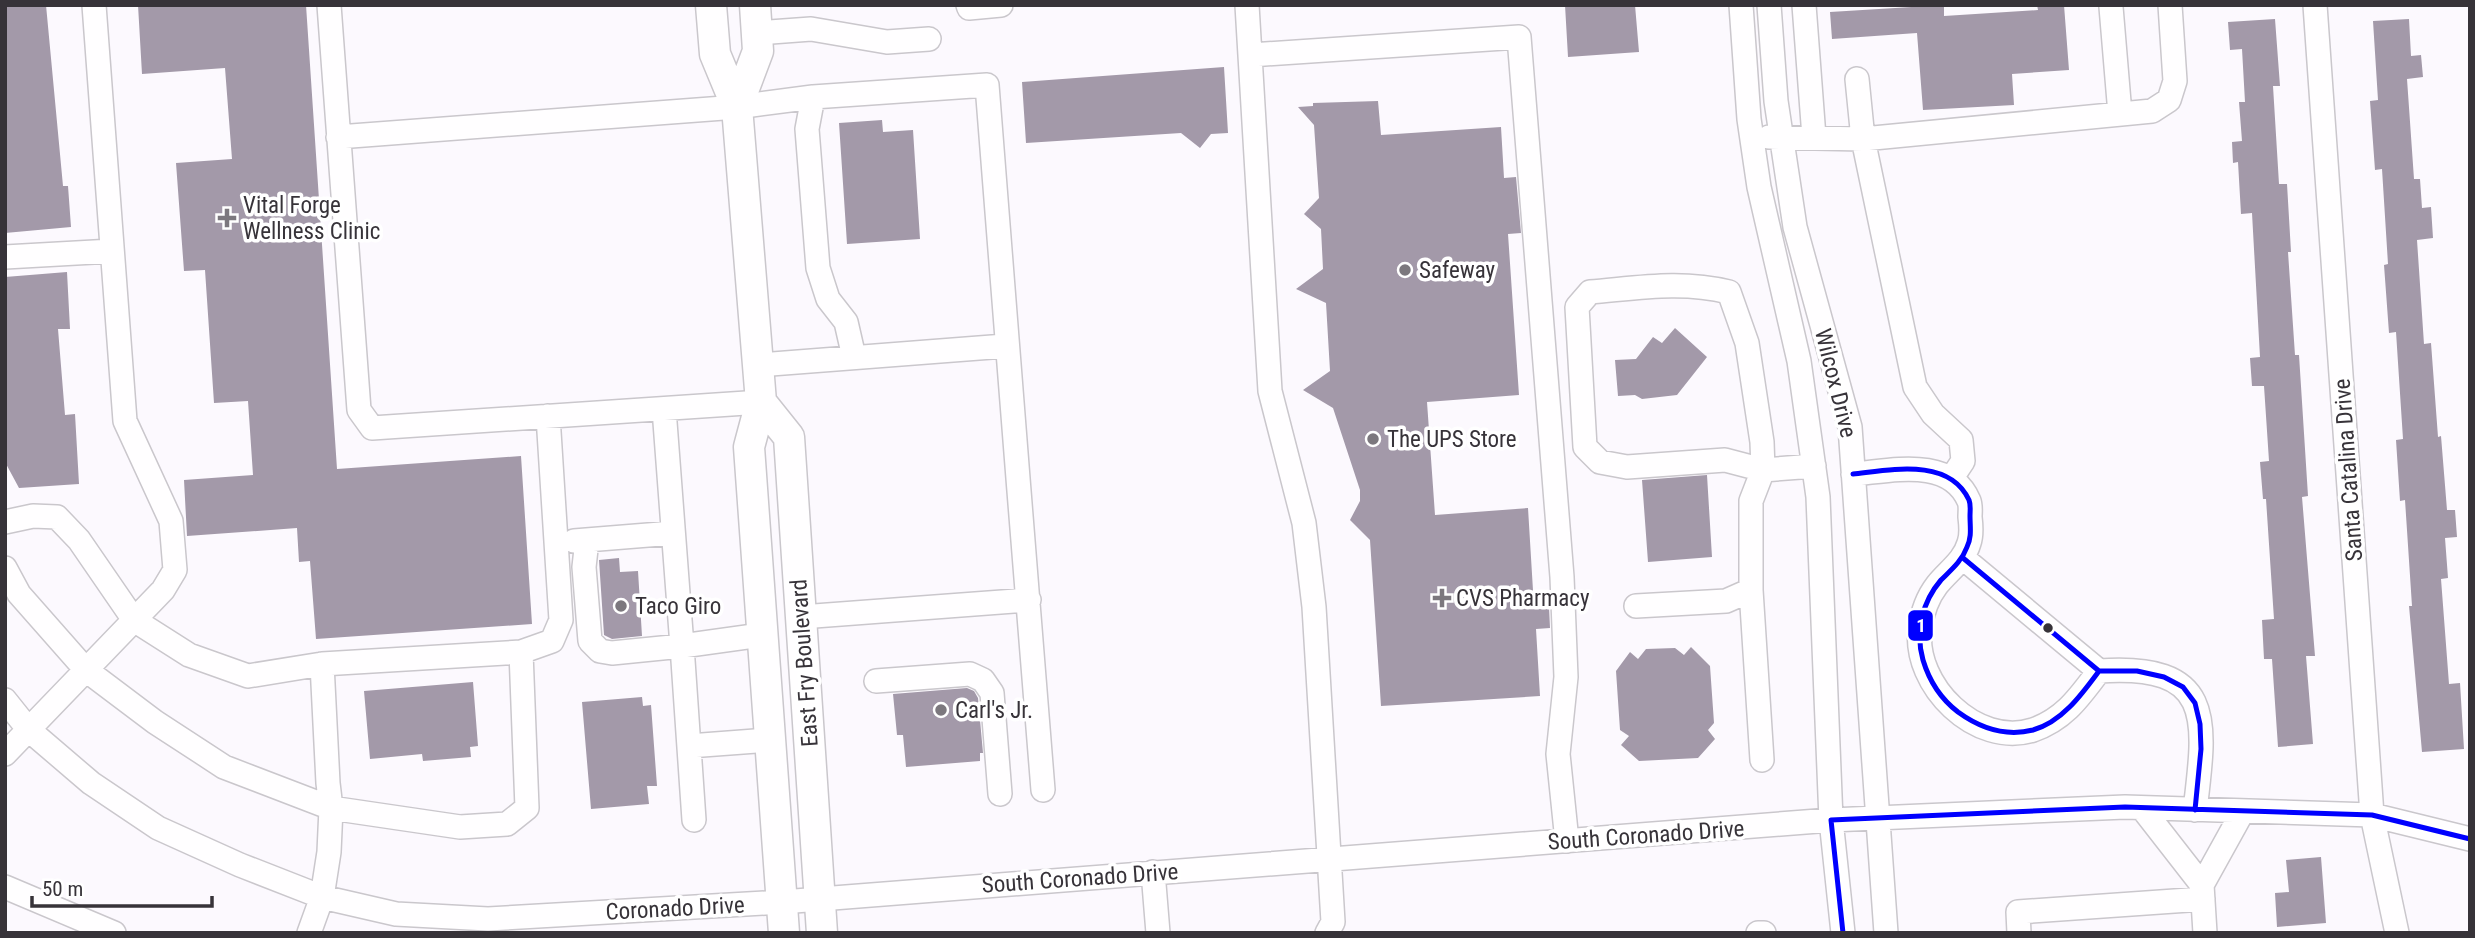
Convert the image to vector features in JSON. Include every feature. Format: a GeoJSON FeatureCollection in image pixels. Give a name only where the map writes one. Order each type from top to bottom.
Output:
{"type":"FeatureCollection","features":[{"type":"Feature","properties":{"kind":"main road","name":"East Fry Boulevard"},"geometry":{"type":"LineString","coordinates":[[712,5],[715,54],[737,107],[761,402],[749,447],[784,933]]}},
{"type":"Feature","properties":{"kind":"main road","name":"East Fry Boulevard"},"geometry":{"type":"LineString","coordinates":[[737,107],[758,51],[756,19]]}},
{"type":"Feature","properties":{"kind":"main road","name":"East Fry Boulevard"},"geometry":{"type":"LineString","coordinates":[[761,402],[789,437],[822,933]]}},
{"type":"Feature","properties":{"kind":"street"},"geometry":{"type":"LineString","coordinates":[[5,754],[163,590],[175,570],[171,521],[125,421],[94,5]]}},
{"type":"Feature","properties":{"kind":"street"},"geometry":{"type":"LineString","coordinates":[[329,5],[359,410],[372,428],[761,402]]}},
{"type":"Feature","properties":{"kind":"street"},"geometry":{"type":"LineString","coordinates":[[968,5],[969,8],[1001,5]]}},
{"type":"Feature","properties":{"kind":"street"},"geometry":{"type":"LineString","coordinates":[[1247,5],[1270,391],[1304,523],[1314,607],[1333,922],[1327,933]]}},
{"type":"Feature","properties":{"kind":"street","name":"Wilcox Drive"},"geometry":{"type":"LineString","coordinates":[[1741,5],[1752,138],[1759,187],[1799,361],[1818,496],[1831,820],[1843,933]]}},
{"type":"Feature","properties":{"kind":"street","name":"Wilcox Drive"},"geometry":{"type":"LineString","coordinates":[[1769,5],[1776,101],[1795,227],[1850,428],[1886,933]]}},
{"type":"Feature","properties":{"kind":"street"},"geometry":{"type":"LineString","coordinates":[[1804,5],[1814,137]]}},
{"type":"Feature","properties":{"kind":"street"},"geometry":{"type":"LineString","coordinates":[[1752,138],[1781,136],[1863,139],[2151,111],[2169,100],[2175,81],[2170,5]]}},
{"type":"Feature","properties":{"kind":"street","name":"Santa Catalina Drive"},"geometry":{"type":"LineString","coordinates":[[2315,5],[2372,815],[2396,933]]}},
{"type":"Feature","properties":{"kind":"street"},"geometry":{"type":"LineString","coordinates":[[2111,7],[2120,114]]}},
{"type":"Feature","properties":{"kind":"street"},"geometry":{"type":"LineString","coordinates":[[756,19],[887,42],[929,39]]}},
{"type":"Feature","properties":{"kind":"street"},"geometry":{"type":"LineString","coordinates":[[1251,55],[1520,37],[1562,577],[1566,677],[1558,754],[1567,841]]}},
{"type":"Feature","properties":{"kind":"street"},"geometry":{"type":"LineString","coordinates":[[1857,79],[1863,139],[1915,387],[1933,414],[1961,440],[1963,461],[1951,479]]}},
{"type":"Feature","properties":{"kind":"street"},"geometry":{"type":"LineString","coordinates":[[338,136],[737,107],[813,97],[987,85],[1043,790]]}},
{"type":"Feature","properties":{"kind":"street"},"geometry":{"type":"LineString","coordinates":[[813,97],[807,129],[818,268],[828,299],[846,322],[854,357]]}},
{"type":"Feature","properties":{"kind":"street"},"geometry":{"type":"LineString","coordinates":[[5,257],[112,251]]}},
{"type":"Feature","properties":{"kind":"street"},"geometry":{"type":"LineString","coordinates":[[1762,760],[1751,590],[1751,501],[1763,470],[1762,442],[1746,343],[1729,292],[1684,284],[1590,292],[1577,307],[1585,447],[1600,462],[1627,467],[1725,460],[1763,470],[1814,466]]}},
{"type":"Feature","properties":{"kind":"street"},"geometry":{"type":"LineString","coordinates":[[758,365],[1006,346]]}},
{"type":"Feature","properties":{"kind":"street"},"geometry":{"type":"LineString","coordinates":[[664,409],[694,820]]}},
{"type":"Feature","properties":{"kind":"street"},"geometry":{"type":"LineString","coordinates":[[5,522],[33,516],[57,517],[79,540],[134,620],[189,655],[248,676],[322,664],[521,652],[552,640],[561,620],[548,416]]}},
{"type":"Feature","properties":{"kind":"street"},"geometry":{"type":"LineString","coordinates":[[1853,474],[1920,469],[1935,472],[1951,479],[1970,503],[1970,542],[1963,558],[1936,587],[1924,608],[1919,632],[1924,663],[1935,685],[1950,706],[1966,720],[1990,732],[2028,732],[2044,726],[2072,707],[2099,671]]}},
{"type":"Feature","properties":{"kind":"street"},"geometry":{"type":"LineString","coordinates":[[557,542],[673,533]]}},
{"type":"Feature","properties":{"kind":"street"},"geometry":{"type":"LineString","coordinates":[[587,540],[584,567],[590,641],[600,650],[612,653],[761,635]]}},
{"type":"Feature","properties":{"kind":"street"},"geometry":{"type":"LineString","coordinates":[[1963,558],[2099,671],[2137,670],[2162,674],[2189,691],[2201,724],[2202,752],[2195,810]]}},
{"type":"Feature","properties":{"kind":"street"},"geometry":{"type":"LineString","coordinates":[[5,568],[19,594],[86,670],[155,722],[225,767],[331,808],[460,827],[507,824],[527,808],[521,652]]}},
{"type":"Feature","properties":{"kind":"street"},"geometry":{"type":"LineString","coordinates":[[1636,606],[1726,601],[1751,590]]}},
{"type":"Feature","properties":{"kind":"street"},"geometry":{"type":"LineString","coordinates":[[801,617],[1029,600]]}},
{"type":"Feature","properties":{"kind":"street"},"geometry":{"type":"LineString","coordinates":[[309,933],[322,897],[329,852],[331,808],[322,664]]}},
{"type":"Feature","properties":{"kind":"street"},"geometry":{"type":"LineString","coordinates":[[876,681],[970,674],[983,680],[992,693],[1000,794]]}},
{"type":"Feature","properties":{"kind":"street","name":"Coronado Drive"},"geometry":{"type":"LineString","coordinates":[[5,700],[29,730],[91,783],[158,828],[240,865],[322,897],[396,914],[547,924],[820,899]]}},
{"type":"Feature","properties":{"kind":"street"},"geometry":{"type":"LineString","coordinates":[[689,746],[769,740]]}},
{"type":"Feature","properties":{"kind":"street"},"geometry":{"type":"LineString","coordinates":[[2142,808],[2202,892]]}},
{"type":"Feature","properties":{"kind":"street","name":"South Coronado Drive"},"geometry":{"type":"LineString","coordinates":[[820,899],[1831,820],[2142,808],[2372,815],[2470,839]]}},
{"type":"Feature","properties":{"kind":"street"},"geometry":{"type":"LineString","coordinates":[[2205,933],[2202,892],[2243,811]]}},
{"type":"Feature","properties":{"kind":"street"},"geometry":{"type":"LineString","coordinates":[[1153,872],[1158,933]]}},
{"type":"Feature","properties":{"kind":"street"},"geometry":{"type":"LineString","coordinates":[[5,887],[114,933]]}},
{"type":"Feature","properties":{"kind":"street"},"geometry":{"type":"LineString","coordinates":[[2019,933],[2018,912],[2202,892]]}},
{"type":"Feature","properties":{"kind":"street"},"geometry":{"type":"LineString","coordinates":[[1758,933],[1764,933]]}},
{"type":"Feature","properties":{"kind":"building"},"geometry":{"type":"Polygon","coordinates":[[[5,5],[46,5],[63,186],[68,186],[71,227],[5,233],[5,5]]]}},
{"type":"Feature","properties":{"kind":"building"},"geometry":{"type":"Polygon","coordinates":[[[138,5],[306,5],[337,469],[521,456],[532,624],[316,639],[310,561],[299,562],[297,528],[187,536],[184,480],[253,475],[248,401],[214,403],[205,270],[184,271],[176,163],[232,159],[225,68],[142,74],[138,5]]]}},
{"type":"Feature","properties":{"kind":"building"},"geometry":{"type":"Polygon","coordinates":[[[1565,5],[1635,5],[1639,52],[1568,57],[1565,5]]]}},
{"type":"Feature","properties":{"kind":"building"},"geometry":{"type":"Polygon","coordinates":[[[1944,5],[1944,16],[2038,10],[2037,5],[2064,5],[2069,70],[2012,74],[2014,105],[1923,110],[1917,33],[1832,39],[1830,12],[1944,5]]]}},
{"type":"Feature","properties":{"kind":"building"},"geometry":{"type":"Polygon","coordinates":[[[2275,19],[2280,86],[2273,86],[2279,184],[2287,184],[2291,252],[2288,252],[2295,355],[2299,355],[2308,496],[2302,497],[2315,656],[2306,656],[2313,744],[2278,747],[2272,659],[2264,659],[2262,620],[2274,619],[2266,499],[2263,499],[2260,462],[2269,461],[2264,386],[2252,386],[2250,358],[2260,357],[2252,213],[2241,214],[2238,162],[2233,163],[2232,142],[2242,141],[2239,102],[2245,102],[2242,49],[2230,50],[2228,22],[2275,19]]]}},
{"type":"Feature","properties":{"kind":"building"},"geometry":{"type":"Polygon","coordinates":[[[2409,19],[2411,56],[2421,55],[2423,77],[2407,79],[2414,179],[2420,179],[2422,208],[2431,207],[2433,238],[2417,240],[2424,344],[2431,343],[2447,510],[2455,510],[2457,537],[2445,538],[2448,578],[2441,579],[2449,684],[2460,683],[2464,749],[2422,752],[2409,606],[2412,606],[2405,500],[2400,501],[2396,440],[2403,439],[2396,332],[2389,333],[2382,169],[2375,170],[2370,101],[2378,100],[2373,21],[2409,19]]]}},
{"type":"Feature","properties":{"kind":"building"},"geometry":{"type":"Polygon","coordinates":[[[1224,67],[1228,133],[1211,134],[1200,148],[1181,133],[1026,143],[1022,82],[1224,67]]]}},
{"type":"Feature","properties":{"kind":"building"},"geometry":{"type":"Polygon","coordinates":[[[1378,101],[1381,135],[1501,127],[1504,178],[1516,177],[1521,233],[1508,234],[1519,395],[1427,402],[1435,515],[1528,508],[1534,607],[1549,607],[1550,628],[1536,629],[1540,696],[1381,706],[1370,540],[1350,520],[1360,501],[1360,490],[1333,408],[1303,390],[1330,371],[1326,303],[1296,289],[1323,269],[1321,229],[1304,214],[1319,198],[1314,125],[1298,107],[1313,106],[1313,103],[1378,101]]]}},
{"type":"Feature","properties":{"kind":"building"},"geometry":{"type":"Polygon","coordinates":[[[882,120],[883,132],[913,130],[920,239],[847,244],[839,123],[882,120]]]}},
{"type":"Feature","properties":{"kind":"building"},"geometry":{"type":"Polygon","coordinates":[[[67,272],[70,329],[58,329],[65,415],[75,414],[79,484],[19,488],[5,462],[5,277],[67,272]]]}},
{"type":"Feature","properties":{"kind":"building"},"geometry":{"type":"Polygon","coordinates":[[[1675,328],[1707,357],[1677,395],[1642,399],[1635,395],[1618,396],[1615,360],[1636,359],[1653,337],[1662,343],[1675,328]]]}},
{"type":"Feature","properties":{"kind":"building"},"geometry":{"type":"Polygon","coordinates":[[[1707,475],[1712,557],[1648,562],[1642,480],[1707,475]]]}},
{"type":"Feature","properties":{"kind":"building","name":"Taco Giro"},"geometry":{"type":"Polygon","coordinates":[[[619,558],[620,572],[638,571],[642,636],[612,639],[604,635],[599,560],[619,558]]]}},
{"type":"Feature","properties":{"kind":"building"},"geometry":{"type":"Polygon","coordinates":[[[1691,647],[1710,666],[1714,723],[1708,730],[1715,739],[1698,758],[1639,761],[1621,745],[1629,736],[1620,730],[1616,671],[1630,652],[1638,659],[1646,649],[1675,648],[1684,655],[1691,647]]]}},
{"type":"Feature","properties":{"kind":"building"},"geometry":{"type":"Polygon","coordinates":[[[473,682],[478,746],[470,747],[471,757],[423,761],[422,754],[370,759],[364,691],[473,682]]]}},
{"type":"Feature","properties":{"kind":"building","name":"Carl's Jr."},"geometry":{"type":"Polygon","coordinates":[[[967,688],[974,691],[978,698],[983,753],[980,753],[980,761],[906,767],[903,735],[897,735],[893,694],[967,688]]]}},
{"type":"Feature","properties":{"kind":"building"},"geometry":{"type":"Polygon","coordinates":[[[642,697],[643,706],[651,705],[657,786],[647,786],[649,804],[591,809],[582,702],[642,697]]]}},
{"type":"Feature","properties":{"kind":"building"},"geometry":{"type":"Polygon","coordinates":[[[2321,857],[2326,923],[2277,927],[2275,893],[2289,892],[2286,860],[2321,857]]]}},
{"type":"Feature","properties":{"kind":"transit line","name":"1"},"geometry":{"type":"LineString","coordinates":[[1853,474],[1901,469],[1933,472],[1948,477],[1960,486],[1969,500],[1969,543],[1959,561],[1934,589],[1920,628],[1923,660],[1929,675],[1936,689],[1958,712],[1993,730],[2033,730],[2062,714],[2099,671]]}},
{"type":"Feature","properties":{"kind":"transit line","name":"1"},"geometry":{"type":"LineString","coordinates":[[1963,558],[2099,671],[2137,671],[2164,677],[2183,687],[2195,703],[2200,724],[2201,749],[2195,810]]}},
{"type":"Feature","properties":{"kind":"transit line","name":"1"},"geometry":{"type":"LineString","coordinates":[[1843,933],[1831,820],[2125,807],[2372,815],[2470,839]]}},
{"type":"Feature","properties":{"kind":"place","name":"Vital Forge Wellness Clinic"},"geometry":{"type":"Point","coordinates":[227,218]}},
{"type":"Feature","properties":{"kind":"place","name":"Safeway"},"geometry":{"type":"Point","coordinates":[1405,270]}},
{"type":"Feature","properties":{"kind":"place","name":"The UPS Store"},"geometry":{"type":"Point","coordinates":[1373,439]}},
{"type":"Feature","properties":{"kind":"place","name":"CVS Pharmacy"},"geometry":{"type":"Point","coordinates":[1442,598]}},
{"type":"Feature","properties":{"kind":"place","name":"Taco Giro"},"geometry":{"type":"Point","coordinates":[621,606]}},
{"type":"Feature","properties":{"kind":"place","name":"Carl's Jr."},"geometry":{"type":"Point","coordinates":[941,710]}}]}
